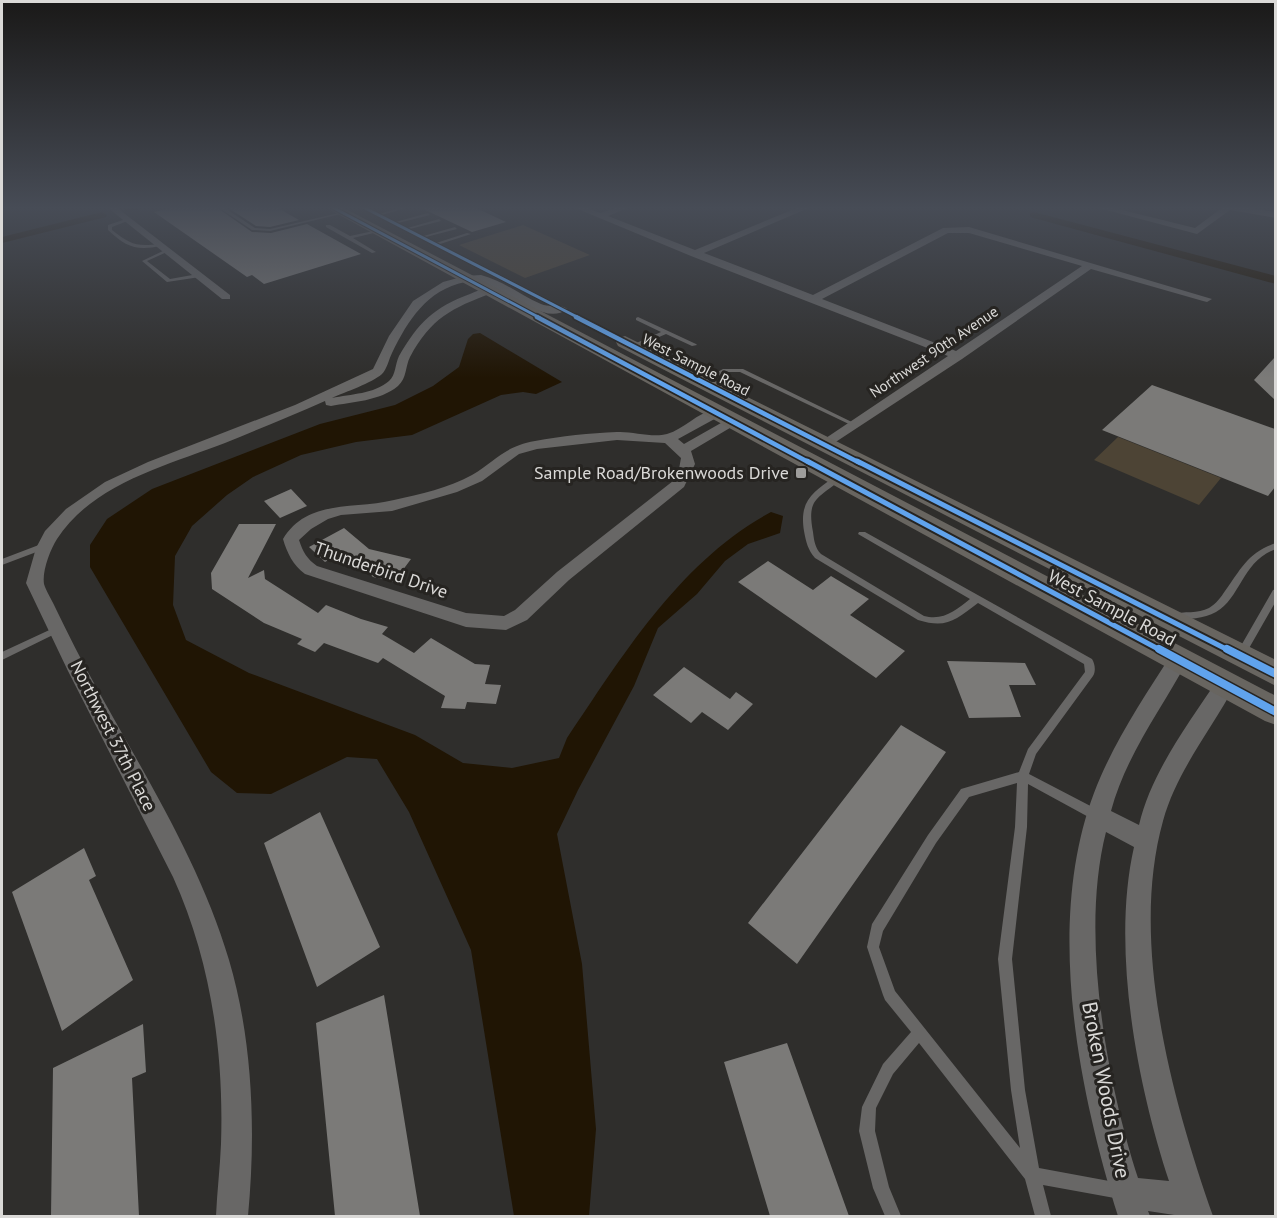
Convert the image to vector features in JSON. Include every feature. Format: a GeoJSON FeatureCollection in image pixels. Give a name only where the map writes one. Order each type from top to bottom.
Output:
{"type":"FeatureCollection","features":[{"type":"Feature","properties":{"kind":"main road","name":"West Sample Road"},"geometry":{"type":"LineString","coordinates":[[442,264],[488,291],[1275,712]]}},
{"type":"Feature","properties":{"kind":"main road","name":"West Sample Road"},"geometry":{"type":"LineString","coordinates":[[464,264],[562,309],[1275,674]]}},
{"type":"Feature","properties":{"kind":"main road"},"geometry":{"type":"LineString","coordinates":[[643,374],[682,385],[792,442],[809,447],[825,445]]}},
{"type":"Feature","properties":{"kind":"main road"},"geometry":{"type":"LineString","coordinates":[[838,478],[861,477],[882,485],[1002,549],[1066,568]]}},
{"type":"Feature","properties":{"kind":"street"},"geometry":{"type":"LineString","coordinates":[[183,264],[225,297]]}},
{"type":"Feature","properties":{"kind":"street"},"geometry":{"type":"LineString","coordinates":[[719,264],[958,356]]}},
{"type":"Feature","properties":{"kind":"street"},"geometry":{"type":"LineString","coordinates":[[812,300],[881,264]]}},
{"type":"Feature","properties":{"kind":"street"},"geometry":{"type":"LineString","coordinates":[[1083,264],[1207,298]]}},
{"type":"Feature","properties":{"kind":"street","name":"Northwest 90th Avenue"},"geometry":{"type":"LineString","coordinates":[[825,445],[1090,266]]}},
{"type":"Feature","properties":{"kind":"street"},"geometry":{"type":"LineString","coordinates":[[466,279],[480,278],[493,282],[544,309],[562,309]]}},
{"type":"Feature","properties":{"kind":"street","name":"Northwest 37th Place"},"geometry":{"type":"LineString","coordinates":[[232,1216],[236,1166],[236,1067],[223,988],[206,925],[180,864],[35,584],[37,566],[44,546],[56,528],[75,511],[110,487],[134,474],[330,396],[378,370],[380,361],[417,303],[433,293],[466,279]]}},
{"type":"Feature","properties":{"kind":"street","name":"Northwest 37th Place"},"geometry":{"type":"LineString","coordinates":[[300,408],[360,396],[390,386],[400,375],[402,362],[427,320],[452,305],[488,291]]}},
{"type":"Feature","properties":{"kind":"street"},"geometry":{"type":"LineString","coordinates":[[380,361],[402,362]]}},
{"type":"Feature","properties":{"kind":"street"},"geometry":{"type":"LineString","coordinates":[[668,439],[724,417]]}},
{"type":"Feature","properties":{"kind":"street"},"geometry":{"type":"LineString","coordinates":[[668,439],[683,450],[724,417]]}},
{"type":"Feature","properties":{"kind":"street","name":"Thunderbird Drive"},"geometry":{"type":"LineString","coordinates":[[668,439],[617,436],[536,445],[514,451],[477,478],[452,489],[392,506],[341,510],[322,515],[305,525],[291,539],[294,552],[301,563],[312,570],[466,620],[506,623],[521,615],[563,576],[679,484],[688,471],[689,460],[683,450]]}},
{"type":"Feature","properties":{"kind":"street","name":"Broken Woods Drive"},"geometry":{"type":"LineString","coordinates":[[1130,1204],[1093,1043],[1085,980],[1087,875],[1104,795],[1132,733],[1178,660]]}},
{"type":"Feature","properties":{"kind":"street"},"geometry":{"type":"LineString","coordinates":[[1130,1204],[1199,1211],[1153,1060],[1143,1000],[1139,897],[1151,820],[1177,761],[1225,685]]}},
{"type":"Feature","properties":{"kind":"street"},"geometry":{"type":"LineString","coordinates":[[1098,816],[1147,842]]}},
{"type":"Feature","properties":{"kind":"lane"},"geometry":{"type":"LineString","coordinates":[[148,264],[169,281],[198,276]]}},
{"type":"Feature","properties":{"kind":"lane"},"geometry":{"type":"LineString","coordinates":[[638,319],[694,345]]}},
{"type":"Feature","properties":{"kind":"lane"},"geometry":{"type":"LineString","coordinates":[[634,346],[666,332]]}},
{"type":"Feature","properties":{"kind":"lane"},"geometry":{"type":"LineString","coordinates":[[703,382],[725,370],[741,370],[855,425]]}},
{"type":"Feature","properties":{"kind":"lane"},"geometry":{"type":"LineString","coordinates":[[838,478],[815,495],[806,506],[805,514],[813,552],[921,618],[934,623],[945,621],[977,599]]}},
{"type":"Feature","properties":{"kind":"lane"},"geometry":{"type":"LineString","coordinates":[[862,534],[1089,662],[1090,674],[1032,752],[1023,776],[1021,827],[1005,959],[1018,1090],[1032,1175],[1043,1216]]}},
{"type":"Feature","properties":{"kind":"lane"},"geometry":{"type":"LineString","coordinates":[[2,562],[44,546]]}},
{"type":"Feature","properties":{"kind":"lane"},"geometry":{"type":"LineString","coordinates":[[1165,618],[1205,613],[1217,607],[1251,561],[1267,548],[1275,546]]}},
{"type":"Feature","properties":{"kind":"lane"},"geometry":{"type":"LineString","coordinates":[[1240,656],[1275,592]]}},
{"type":"Feature","properties":{"kind":"lane"},"geometry":{"type":"LineString","coordinates":[[2,656],[58,629]]}},
{"type":"Feature","properties":{"kind":"lane"},"geometry":{"type":"LineString","coordinates":[[1098,816],[1023,776],[965,793],[932,839],[877,929],[873,947],[890,995],[1032,1175],[1130,1204]]}},
{"type":"Feature","properties":{"kind":"lane"},"geometry":{"type":"LineString","coordinates":[[893,1216],[881,1188],[867,1131],[869,1107],[888,1069],[920,1032]]}},
{"type":"Feature","properties":{"kind":"shaded area"},"geometry":{"type":"Polygon","coordinates":[[[497,264],[565,264],[525,278],[497,264]]]}},
{"type":"Feature","properties":{"kind":"shaded area"},"geometry":{"type":"Polygon","coordinates":[[[480,333],[562,382],[536,394],[523,392],[501,395],[412,435],[356,442],[301,455],[253,477],[227,495],[192,526],[175,556],[173,605],[186,640],[249,673],[415,735],[463,763],[512,768],[559,758],[567,738],[632,643],[681,583],[738,532],[771,512],[783,516],[780,533],[748,544],[725,561],[697,594],[658,628],[634,686],[557,834],[582,964],[596,1129],[589,1216],[514,1216],[471,950],[409,812],[377,759],[347,757],[271,794],[237,793],[211,772],[90,567],[90,545],[107,519],[152,489],[320,424],[395,405],[433,386],[459,367],[468,339],[473,334],[480,333]]]}},
{"type":"Feature","properties":{"kind":"shaded area"},"geometry":{"type":"Polygon","coordinates":[[[1118,437],[1221,478],[1199,505],[1094,460],[1118,437]]]}},
{"type":"Feature","properties":{"kind":"building"},"geometry":{"type":"Polygon","coordinates":[[[228,264],[329,264],[264,284],[252,275],[247,277],[228,264]]]}},
{"type":"Feature","properties":{"kind":"building"},"geometry":{"type":"Polygon","coordinates":[[[1275,357],[1275,400],[1254,380],[1275,357]]]}},
{"type":"Feature","properties":{"kind":"building"},"geometry":{"type":"Polygon","coordinates":[[[1152,385],[1275,429],[1275,487],[1268,496],[1102,430],[1152,385]]]}},
{"type":"Feature","properties":{"kind":"building"},"geometry":{"type":"Polygon","coordinates":[[[291,489],[307,506],[280,518],[264,501],[291,489]]]}},
{"type":"Feature","properties":{"kind":"building"},"geometry":{"type":"Polygon","coordinates":[[[239,524],[276,524],[248,578],[264,570],[265,579],[318,613],[326,605],[388,627],[382,634],[414,653],[431,638],[475,664],[490,665],[485,684],[501,685],[496,704],[467,702],[465,709],[441,708],[445,696],[383,658],[378,663],[324,643],[315,652],[297,644],[302,639],[264,623],[212,589],[211,573],[239,524]]]}},
{"type":"Feature","properties":{"kind":"building"},"geometry":{"type":"Polygon","coordinates":[[[344,528],[369,549],[411,559],[394,582],[373,577],[351,557],[339,554],[325,562],[309,547],[344,528]]]}},
{"type":"Feature","properties":{"kind":"building"},"geometry":{"type":"Polygon","coordinates":[[[768,561],[813,590],[831,576],[869,599],[850,615],[905,651],[876,678],[738,582],[768,561]]]}},
{"type":"Feature","properties":{"kind":"building"},"geometry":{"type":"Polygon","coordinates":[[[947,661],[1025,663],[1036,685],[1009,685],[1021,717],[969,718],[947,661]]]}},
{"type":"Feature","properties":{"kind":"building"},"geometry":{"type":"Polygon","coordinates":[[[684,667],[730,699],[736,692],[753,704],[728,730],[702,712],[691,723],[653,695],[684,667]]]}},
{"type":"Feature","properties":{"kind":"building"},"geometry":{"type":"Polygon","coordinates":[[[901,725],[946,752],[797,964],[748,923],[901,725]]]}},
{"type":"Feature","properties":{"kind":"building"},"geometry":{"type":"Polygon","coordinates":[[[320,812],[380,947],[317,987],[264,843],[320,812]]]}},
{"type":"Feature","properties":{"kind":"building"},"geometry":{"type":"Polygon","coordinates":[[[84,848],[96,876],[89,880],[133,980],[62,1031],[12,892],[84,848]]]}},
{"type":"Feature","properties":{"kind":"building"},"geometry":{"type":"Polygon","coordinates":[[[384,995],[420,1216],[335,1216],[316,1023],[384,995]]]}},
{"type":"Feature","properties":{"kind":"building"},"geometry":{"type":"Polygon","coordinates":[[[143,1024],[146,1072],[132,1078],[139,1216],[51,1216],[53,1068],[143,1024]]]}},
{"type":"Feature","properties":{"kind":"building"},"geometry":{"type":"Polygon","coordinates":[[[787,1043],[849,1216],[770,1216],[724,1062],[787,1043]]]}},
{"type":"Feature","properties":{"kind":"waterway"},"geometry":{"type":"LineString","coordinates":[[1216,264],[1276,280]]}},
{"type":"Feature","properties":{"kind":"cycle path"},"geometry":{"type":"LineString","coordinates":[[438,264],[1276,712]]}},
{"type":"Feature","properties":{"kind":"cycle path"},"geometry":{"type":"LineString","coordinates":[[473,264],[1276,674]]}},
{"type":"Feature","properties":{"kind":"place","name":"Sample Road/Brokenwoods Drive"},"geometry":{"type":"Point","coordinates":[801,473]}}]}
